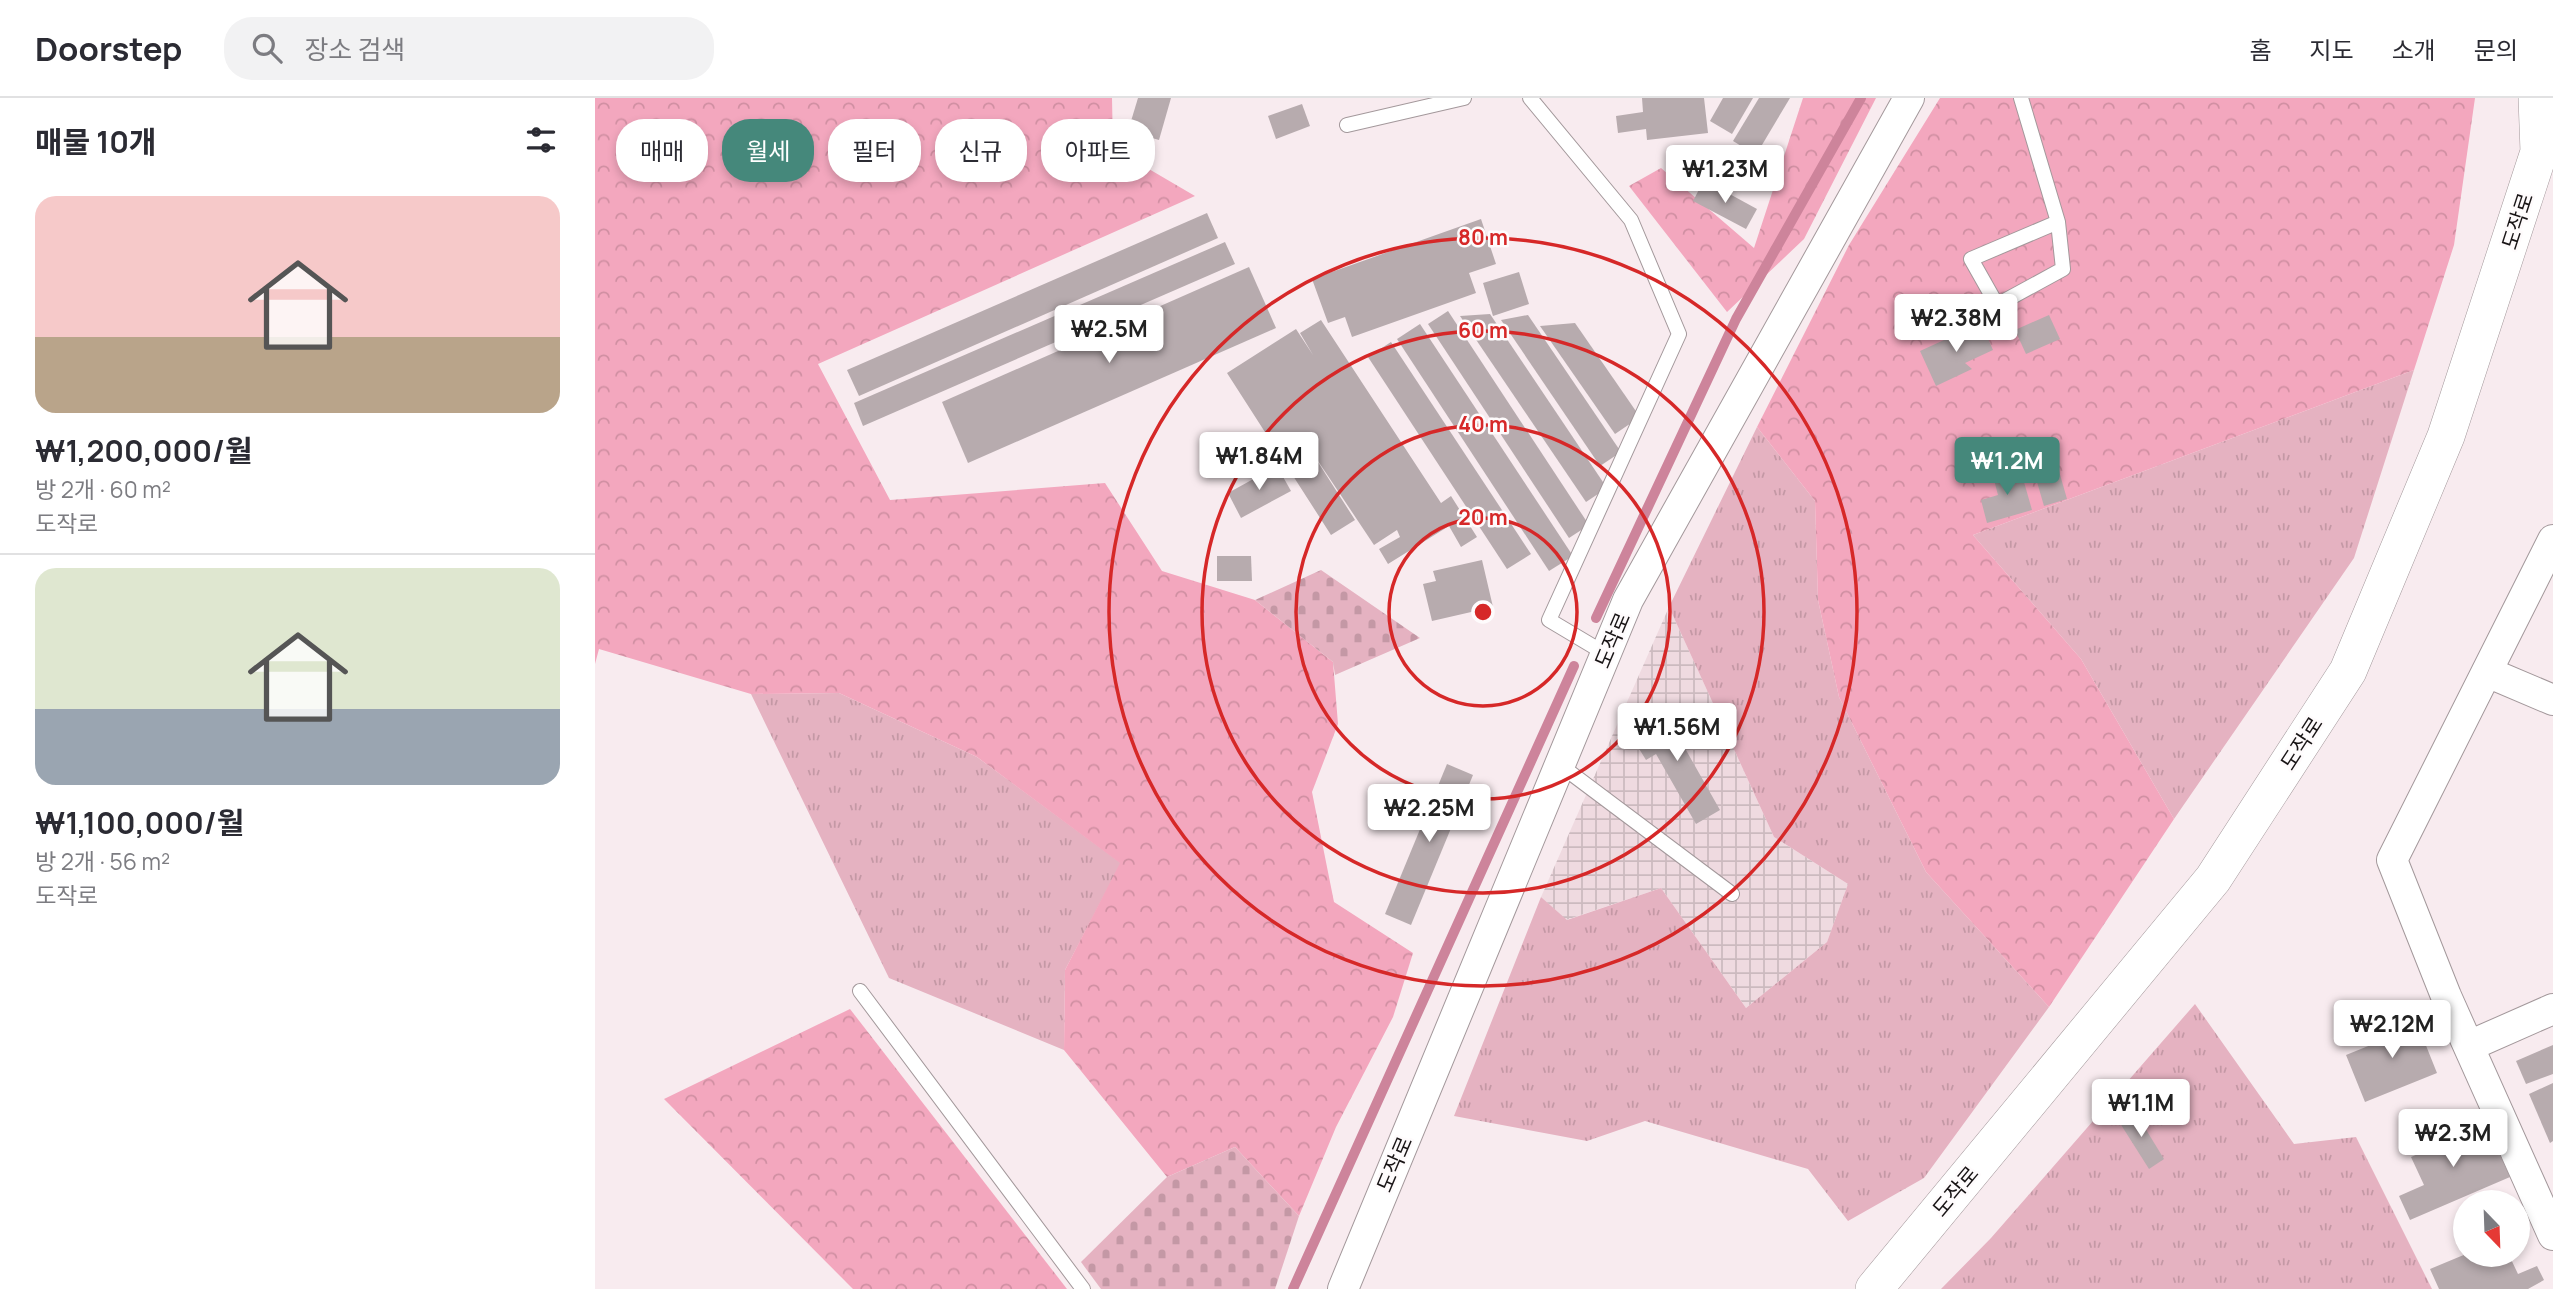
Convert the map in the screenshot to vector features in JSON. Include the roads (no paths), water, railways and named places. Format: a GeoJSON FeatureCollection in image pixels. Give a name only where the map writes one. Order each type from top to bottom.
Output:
{"type":"FeatureCollection","features":[{"type":"Feature","properties":{"kind":"street","name":"도작로"},"geometry":{"type":"LineString","coordinates":[[1343,1289],[1629,600],[1909,98]]}},
{"type":"Feature","properties":{"kind":"street","name":"도작로"},"geometry":{"type":"LineString","coordinates":[[1874,1289],[2213,880],[2348,671],[2446,436],[2546,157],[2537,98]]}},
{"type":"Feature","properties":{"kind":"street"},"geometry":{"type":"LineString","coordinates":[[2553,540],[2392,860],[2469,1046],[2553,1235]]}},
{"type":"Feature","properties":{"kind":"street"},"geometry":{"type":"LineString","coordinates":[[2487,672],[2553,700]]}},
{"type":"Feature","properties":{"kind":"street"},"geometry":{"type":"LineString","coordinates":[[2469,1046],[2553,1009]]}},
{"type":"Feature","properties":{"kind":"lane"},"geometry":{"type":"LineString","coordinates":[[1347,125],[1464,98]]}},
{"type":"Feature","properties":{"kind":"lane"},"geometry":{"type":"LineString","coordinates":[[1530,98],[1631,220],[1679,334],[1549,620],[1606,654]]}},
{"type":"Feature","properties":{"kind":"lane"},"geometry":{"type":"LineString","coordinates":[[2021,98],[2058,222],[2063,269],[1997,304],[1971,260],[2058,222]]}},
{"type":"Feature","properties":{"kind":"lane"},"geometry":{"type":"LineString","coordinates":[[1560,765],[1733,894]]}},
{"type":"Feature","properties":{"kind":"lane"},"geometry":{"type":"LineString","coordinates":[[860,991],[1083,1289]]}},
{"type":"Feature","properties":{"kind":"waterway"},"geometry":{"type":"LineString","coordinates":[[1596,618],[1736,319],[1861,98]]}},
{"type":"Feature","properties":{"kind":"waterway"},"geometry":{"type":"LineString","coordinates":[[1293,1289],[1574,666]]}}]}
